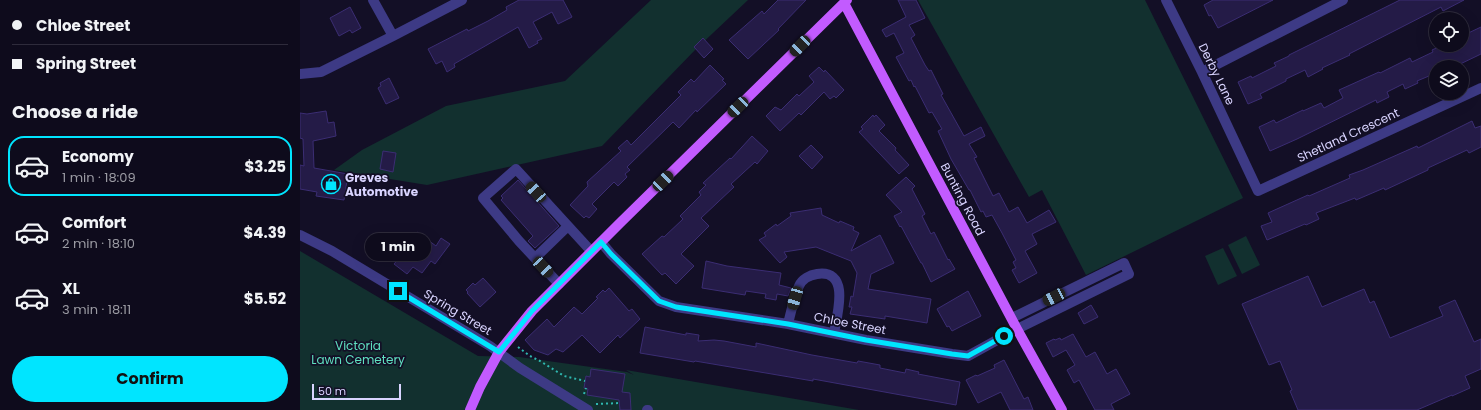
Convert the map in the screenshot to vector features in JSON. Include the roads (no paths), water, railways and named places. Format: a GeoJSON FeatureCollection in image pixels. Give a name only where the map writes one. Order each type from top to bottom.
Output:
{"type":"FeatureCollection","features":[{"type":"Feature","properties":{"kind":"main road"},"geometry":{"type":"LineString","coordinates":[[470,410],[499,352],[532,311],[844,1]]}},
{"type":"Feature","properties":{"kind":"main road","name":"Bunting Road"},"geometry":{"type":"LineString","coordinates":[[844,1],[1017,329],[1062,410]]}},
{"type":"Feature","properties":{"kind":"street"},"geometry":{"type":"LineString","coordinates":[[373,0],[393,36]]}},
{"type":"Feature","properties":{"kind":"street"},"geometry":{"type":"LineString","coordinates":[[300,74],[321,72],[462,0]]}},
{"type":"Feature","properties":{"kind":"street","name":"Derby Lane"},"geometry":{"type":"LineString","coordinates":[[1166,0],[1202,72],[1243,160]]}},
{"type":"Feature","properties":{"kind":"street"},"geometry":{"type":"LineString","coordinates":[[1202,72],[1343,0]]}},
{"type":"Feature","properties":{"kind":"street","name":"Shetland Crescent"},"geometry":{"type":"LineString","coordinates":[[1243,160],[1258,191],[1481,88]]}},
{"type":"Feature","properties":{"kind":"street"},"geometry":{"type":"LineString","coordinates":[[559,284],[534,258],[483,198],[516,169],[591,252]]}},
{"type":"Feature","properties":{"kind":"street"},"geometry":{"type":"LineString","coordinates":[[534,258],[568,226]]}},
{"type":"Feature","properties":{"kind":"street","name":"Spring Street"},"geometry":{"type":"LineString","coordinates":[[300,235],[332,251],[499,352],[520,368],[591,407]]}},
{"type":"Feature","properties":{"kind":"street","name":"Chloe Street"},"geometry":{"type":"LineString","coordinates":[[601,242],[611,254],[659,301],[676,307],[788,324],[889,344],[968,356],[1017,329],[1129,274],[1124,263],[1012,318]]}},
{"type":"Feature","properties":{"kind":"street"},"geometry":{"type":"LineString","coordinates":[[788,324],[800,284],[809,276],[826,274],[833,278],[839,286],[840,298],[834,333]]}},
{"type":"Feature","properties":{"kind":"place","name":"Greves Automotive"},"geometry":{"type":"Point","coordinates":[331,184]}},
{"type":"Feature","properties":{"kind":"park label","name":"Victoria Lawn Cemetery"},"geometry":{"type":"Point","coordinates":[358,352]}}]}
